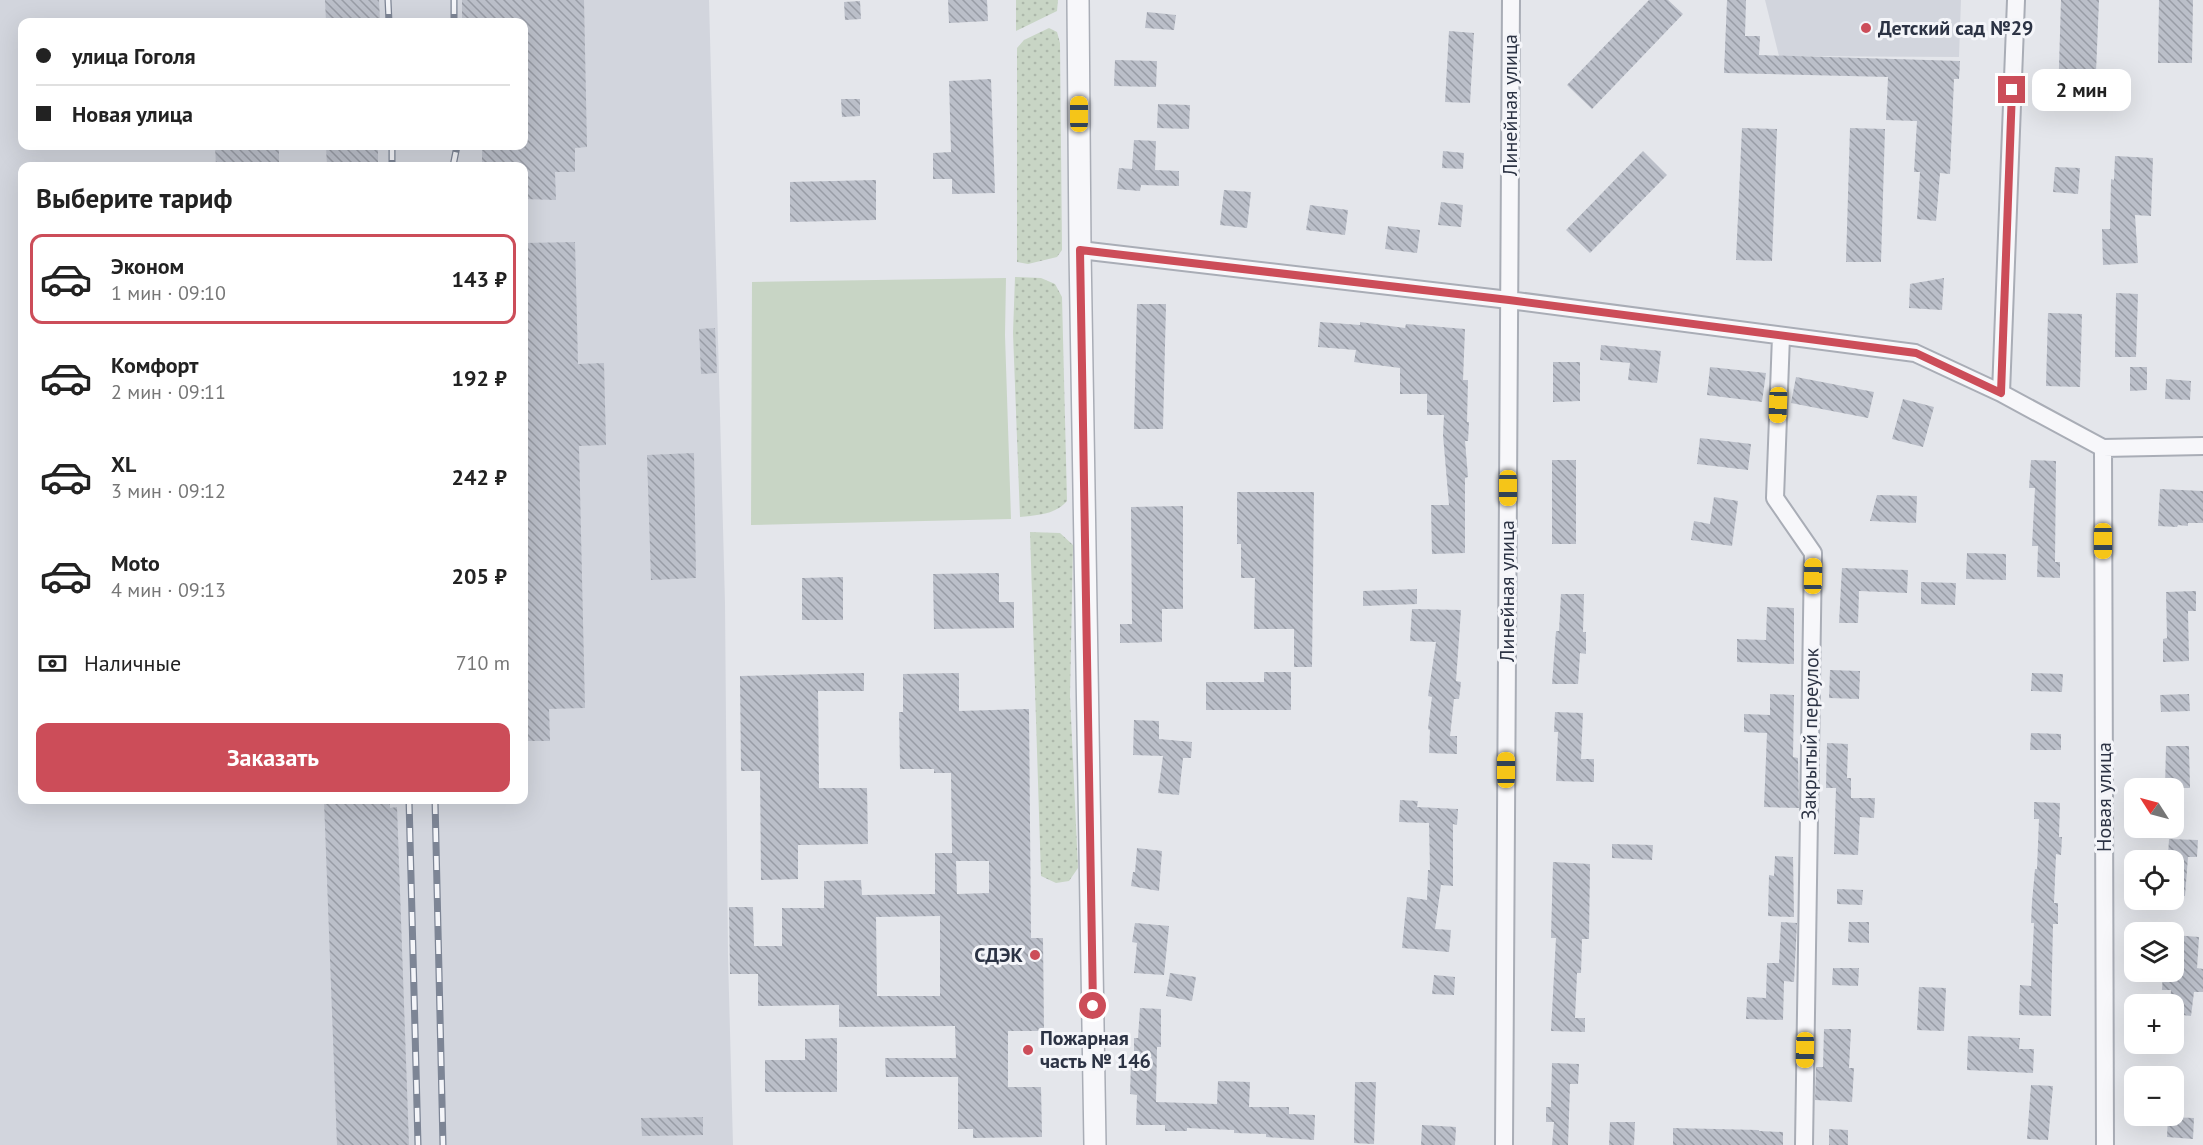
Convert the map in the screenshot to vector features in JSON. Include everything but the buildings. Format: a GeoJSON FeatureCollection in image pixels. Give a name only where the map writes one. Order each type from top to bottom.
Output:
{"type":"FeatureCollection","features":[{"type":"Feature","properties":{"kind":"street"},"geometry":{"type":"LineString","coordinates":[[1078,0],[1095,1145]]}},
{"type":"Feature","properties":{"kind":"street","name":"Линейная улица"},"geometry":{"type":"LineString","coordinates":[[1504,1145],[1510,0]]}},
{"type":"Feature","properties":{"kind":"street"},"geometry":{"type":"LineString","coordinates":[[2001,393],[2016,0]]}},
{"type":"Feature","properties":{"kind":"street"},"geometry":{"type":"LineString","coordinates":[[1080,250],[1509,300],[1916,353],[2001,393],[2103,448],[2203,446]]}},
{"type":"Feature","properties":{"kind":"street","name":"Закрытый переулок"},"geometry":{"type":"LineString","coordinates":[[1781,336],[1775,498],[1813,552],[1804,1145]]}},
{"type":"Feature","properties":{"kind":"street","name":"Новая улица"},"geometry":{"type":"LineString","coordinates":[[2103,448],[2105,1145]]}},
{"type":"Feature","properties":{"kind":"shaded area"},"geometry":{"type":"Polygon","coordinates":[[[0,0],[709,0],[725,603],[728,956],[733,1145],[0,1145],[0,0]]]}},
{"type":"Feature","properties":{"kind":"shaded area","name":"Детский сад №29"},"geometry":{"type":"Polygon","coordinates":[[[1765,0],[1961,0],[1959,57],[1779,56],[1765,0]]]}},
{"type":"Feature","properties":{"kind":"green space"},"geometry":{"type":"Polygon","coordinates":[[[1016,0],[1058,0],[1057,11],[1016,31],[1016,0]]]}},
{"type":"Feature","properties":{"kind":"green space"},"geometry":{"type":"Polygon","coordinates":[[[1049,28],[1057,32],[1060,43],[1062,250],[1057,257],[1028,264],[1017,262],[1017,48],[1024,40],[1049,28]]]}},
{"type":"Feature","properties":{"kind":"green space"},"geometry":{"type":"Polygon","coordinates":[[[1015,277],[1041,278],[1055,284],[1062,297],[1067,501],[1051,512],[1020,517],[1013,333],[1015,277]]]}},
{"type":"Feature","properties":{"kind":"green space"},"geometry":{"type":"Polygon","coordinates":[[[1006,278],[1005,335],[1011,519],[751,525],[752,282],[1006,278]]]}},
{"type":"Feature","properties":{"kind":"green space"},"geometry":{"type":"Polygon","coordinates":[[[1030,532],[1060,533],[1073,545],[1070,696],[1078,868],[1069,881],[1056,883],[1041,876],[1030,532]]]}},
{"type":"Feature","properties":{"kind":"railway"},"geometry":{"type":"LineString","coordinates":[[388,0],[389,18]]}},
{"type":"Feature","properties":{"kind":"railway"},"geometry":{"type":"LineString","coordinates":[[454,0],[454,18]]}},
{"type":"Feature","properties":{"kind":"railway"},"geometry":{"type":"LineString","coordinates":[[392,150],[392,162]]}},
{"type":"Feature","properties":{"kind":"railway"},"geometry":{"type":"LineString","coordinates":[[454,162],[456,150]]}},
{"type":"Feature","properties":{"kind":"railway"},"geometry":{"type":"LineString","coordinates":[[409,804],[418,1145]]}},
{"type":"Feature","properties":{"kind":"railway"},"geometry":{"type":"LineString","coordinates":[[435,804],[443,1145]]}},
{"type":"Feature","properties":{"kind":"place","name":"Детский сад №29"},"geometry":{"type":"Point","coordinates":[1866,28]}},
{"type":"Feature","properties":{"kind":"place","name":"СДЭК"},"geometry":{"type":"Point","coordinates":[1035,955]}},
{"type":"Feature","properties":{"kind":"place","name":"Пожарная часть № 146"},"geometry":{"type":"Point","coordinates":[1028,1050]}},
{"type":"Feature","properties":{"kind":"route"},"geometry":{"type":"LineString","coordinates":[[1093,1006],[1080,250],[1509,300],[1916,353],[2001,393],[2012,90]]}}]}
